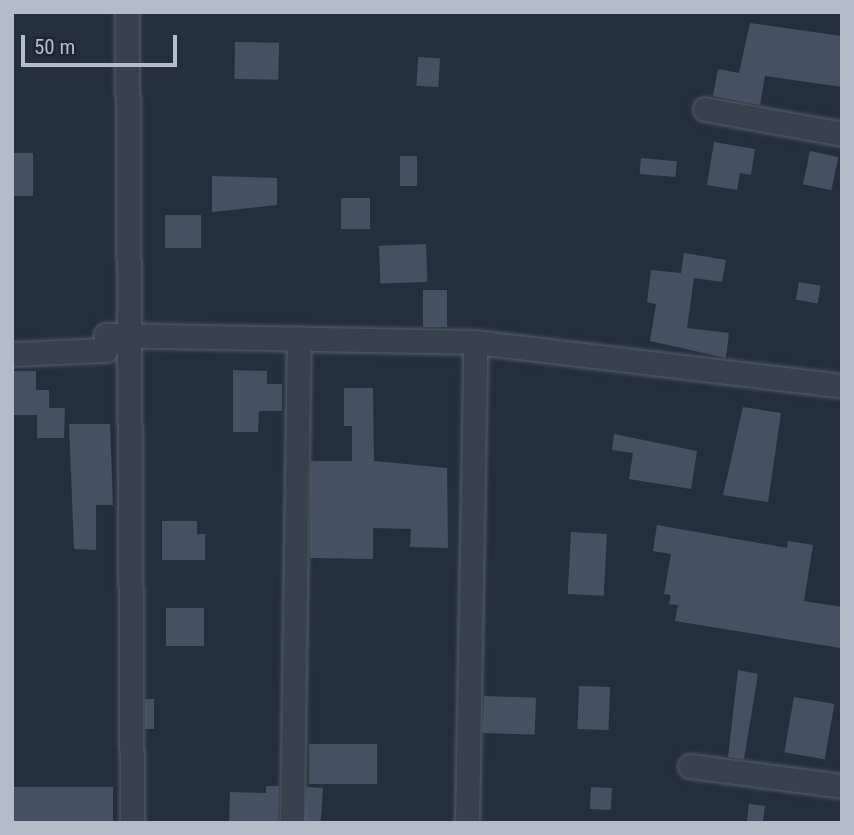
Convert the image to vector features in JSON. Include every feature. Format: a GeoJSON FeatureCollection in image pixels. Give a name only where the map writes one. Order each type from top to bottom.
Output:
{"type":"FeatureCollection","features":[{"type":"Feature","properties":{"kind":"street"},"geometry":{"type":"LineString","coordinates":[[127,12],[132,823]]}},
{"type":"Feature","properties":{"kind":"street"},"geometry":{"type":"LineString","coordinates":[[705,109],[842,134]]}},
{"type":"Feature","properties":{"kind":"street"},"geometry":{"type":"LineString","coordinates":[[12,354],[106,350],[106,335],[475,342],[842,386]]}},
{"type":"Feature","properties":{"kind":"street"},"geometry":{"type":"LineString","coordinates":[[292,823],[299,338]]}},
{"type":"Feature","properties":{"kind":"street"},"geometry":{"type":"LineString","coordinates":[[467,823],[475,342]]}},
{"type":"Feature","properties":{"kind":"street"},"geometry":{"type":"LineString","coordinates":[[690,766],[842,786]]}},
{"type":"Feature","properties":{"kind":"building"},"geometry":{"type":"Polygon","coordinates":[[[750,23],[842,36],[842,87],[765,76],[760,105],[713,96],[718,69],[739,73],[750,23]]]}},
{"type":"Feature","properties":{"kind":"building"},"geometry":{"type":"Polygon","coordinates":[[[235,42],[279,43],[278,80],[234,79],[235,42]]]}},
{"type":"Feature","properties":{"kind":"building"},"geometry":{"type":"Polygon","coordinates":[[[418,57],[440,58],[438,87],[416,86],[418,57]]]}},
{"type":"Feature","properties":{"kind":"building"},"geometry":{"type":"Polygon","coordinates":[[[714,142],[755,149],[751,175],[740,173],[737,190],[707,185],[714,142]]]}},
{"type":"Feature","properties":{"kind":"building"},"geometry":{"type":"Polygon","coordinates":[[[810,151],[838,157],[831,190],[803,184],[810,151]]]}},
{"type":"Feature","properties":{"kind":"building"},"geometry":{"type":"Polygon","coordinates":[[[12,153],[33,153],[33,196],[12,196],[12,153]]]}},
{"type":"Feature","properties":{"kind":"building"},"geometry":{"type":"Polygon","coordinates":[[[400,156],[417,156],[417,186],[400,186],[400,156]]]}},
{"type":"Feature","properties":{"kind":"building"},"geometry":{"type":"Polygon","coordinates":[[[641,158],[677,161],[675,177],[640,174],[641,158]]]}},
{"type":"Feature","properties":{"kind":"building"},"geometry":{"type":"Polygon","coordinates":[[[212,176],[277,178],[277,205],[212,212],[212,176]]]}},
{"type":"Feature","properties":{"kind":"building"},"geometry":{"type":"Polygon","coordinates":[[[341,198],[370,198],[370,229],[341,229],[341,198]]]}},
{"type":"Feature","properties":{"kind":"building"},"geometry":{"type":"Polygon","coordinates":[[[165,215],[201,215],[201,248],[165,248],[165,215]]]}},
{"type":"Feature","properties":{"kind":"building"},"geometry":{"type":"Polygon","coordinates":[[[426,244],[427,282],[380,284],[379,246],[426,244]]]}},
{"type":"Feature","properties":{"kind":"building"},"geometry":{"type":"Polygon","coordinates":[[[684,253],[726,260],[722,282],[694,278],[687,328],[729,333],[726,358],[650,341],[656,304],[647,302],[651,270],[681,273],[684,253]]]}},
{"type":"Feature","properties":{"kind":"building"},"geometry":{"type":"Polygon","coordinates":[[[799,282],[821,286],[818,304],[796,300],[799,282]]]}},
{"type":"Feature","properties":{"kind":"building"},"geometry":{"type":"Polygon","coordinates":[[[423,290],[447,290],[447,327],[423,327],[423,290]]]}},
{"type":"Feature","properties":{"kind":"building"},"geometry":{"type":"Polygon","coordinates":[[[233,370],[267,371],[267,384],[282,384],[282,411],[259,411],[258,432],[233,432],[233,370]]]}},
{"type":"Feature","properties":{"kind":"building"},"geometry":{"type":"Polygon","coordinates":[[[12,371],[36,371],[36,390],[49,390],[49,408],[65,408],[64,438],[37,438],[37,415],[12,415],[12,371]]]}},
{"type":"Feature","properties":{"kind":"building"},"geometry":{"type":"Polygon","coordinates":[[[344,388],[373,388],[374,461],[447,468],[448,548],[410,547],[411,529],[373,528],[373,559],[310,558],[311,461],[352,461],[352,426],[344,426],[344,388]]]}},
{"type":"Feature","properties":{"kind":"building"},"geometry":{"type":"Polygon","coordinates":[[[743,407],[781,413],[768,502],[723,495],[743,407]]]}},
{"type":"Feature","properties":{"kind":"building"},"geometry":{"type":"Polygon","coordinates":[[[69,424],[110,424],[113,505],[96,505],[96,550],[74,549],[69,424]]]}},
{"type":"Feature","properties":{"kind":"building"},"geometry":{"type":"Polygon","coordinates":[[[614,434],[697,451],[691,489],[629,479],[633,453],[612,450],[614,434]]]}},
{"type":"Feature","properties":{"kind":"building"},"geometry":{"type":"Polygon","coordinates":[[[162,521],[197,521],[197,534],[205,534],[205,560],[162,560],[162,521]]]}},
{"type":"Feature","properties":{"kind":"building"},"geometry":{"type":"Polygon","coordinates":[[[657,525],[787,548],[788,541],[813,545],[804,601],[842,607],[840,648],[675,621],[678,605],[669,604],[671,595],[664,594],[671,554],[653,551],[657,525]]]}},
{"type":"Feature","properties":{"kind":"building"},"geometry":{"type":"Polygon","coordinates":[[[571,532],[607,534],[604,596],[568,594],[571,532]]]}},
{"type":"Feature","properties":{"kind":"building"},"geometry":{"type":"Polygon","coordinates":[[[166,608],[204,608],[204,646],[166,646],[166,608]]]}},
{"type":"Feature","properties":{"kind":"building"},"geometry":{"type":"Polygon","coordinates":[[[738,670],[758,674],[744,759],[728,757],[738,670]]]}},
{"type":"Feature","properties":{"kind":"building"},"geometry":{"type":"Polygon","coordinates":[[[579,686],[610,687],[608,730],[577,729],[579,686]]]}},
{"type":"Feature","properties":{"kind":"building"},"geometry":{"type":"Polygon","coordinates":[[[484,696],[536,698],[535,735],[483,733],[484,696]]]}},
{"type":"Feature","properties":{"kind":"building"},"geometry":{"type":"Polygon","coordinates":[[[794,697],[834,704],[825,759],[784,752],[794,697]]]}},
{"type":"Feature","properties":{"kind":"building"},"geometry":{"type":"Polygon","coordinates":[[[145,699],[154,699],[154,729],[145,729],[145,699]]]}},
{"type":"Feature","properties":{"kind":"building"},"geometry":{"type":"Polygon","coordinates":[[[309,744],[377,744],[377,784],[309,784],[309,744]]]}},
{"type":"Feature","properties":{"kind":"building"},"geometry":{"type":"Polygon","coordinates":[[[266,786],[279,786],[278,823],[229,823],[230,792],[266,793],[266,786]]]}},
{"type":"Feature","properties":{"kind":"building"},"geometry":{"type":"Polygon","coordinates":[[[12,787],[113,787],[113,823],[12,823],[12,787]]]}},
{"type":"Feature","properties":{"kind":"building"},"geometry":{"type":"Polygon","coordinates":[[[307,787],[323,788],[321,823],[304,823],[307,787]]]}},
{"type":"Feature","properties":{"kind":"building"},"geometry":{"type":"Polygon","coordinates":[[[591,787],[612,788],[611,810],[590,809],[591,787]]]}},
{"type":"Feature","properties":{"kind":"building"},"geometry":{"type":"Polygon","coordinates":[[[749,804],[765,806],[763,823],[747,823],[749,804]]]}}]}
